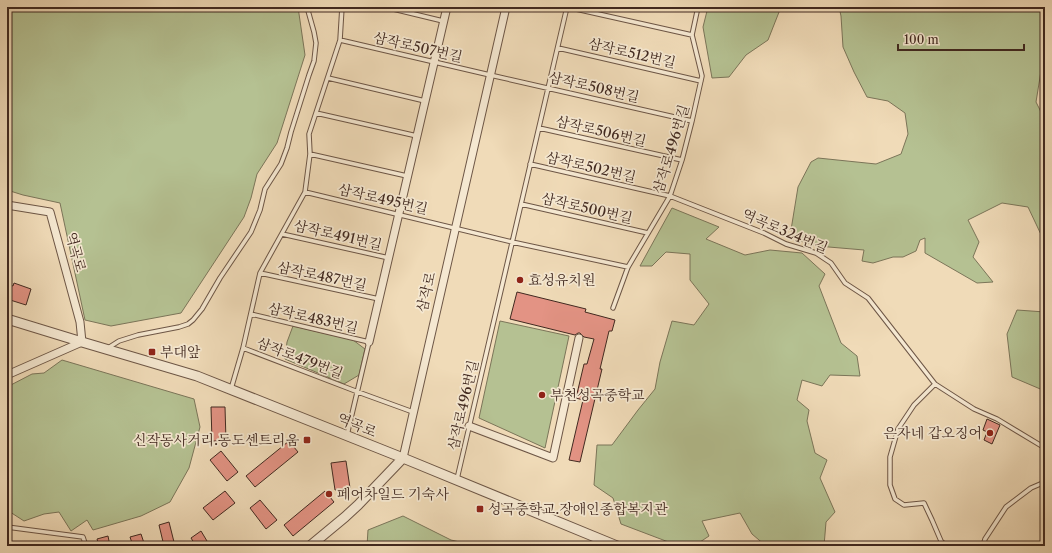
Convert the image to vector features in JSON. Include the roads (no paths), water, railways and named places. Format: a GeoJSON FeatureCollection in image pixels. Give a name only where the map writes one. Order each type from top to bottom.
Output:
{"type":"FeatureCollection","features":[{"type":"Feature","properties":{"kind":"street"},"geometry":{"type":"LineString","coordinates":[[369,342],[447,7]]}},
{"type":"Feature","properties":{"kind":"street","name":"삼작로"},"geometry":{"type":"LineString","coordinates":[[403,458],[506,7]]}},
{"type":"Feature","properties":{"kind":"street","name":"역곡로"},"geometry":{"type":"LineString","coordinates":[[7,205],[50,212],[80,322],[82,342]]}},
{"type":"Feature","properties":{"kind":"street","name":"역곡로"},"geometry":{"type":"LineString","coordinates":[[7,319],[198,376],[617,546]]}},
{"type":"Feature","properties":{"kind":"street"},"geometry":{"type":"LineString","coordinates":[[470,426],[553,458],[580,338]]}},
{"type":"Feature","properties":{"kind":"street"},"geometry":{"type":"LineString","coordinates":[[7,375],[82,342]]}},
{"type":"Feature","properties":{"kind":"street"},"geometry":{"type":"LineString","coordinates":[[310,546],[358,505],[403,458]]}},
{"type":"Feature","properties":{"kind":"lane"},"geometry":{"type":"LineString","coordinates":[[106,349],[119,341],[138,335],[179,327],[188,324],[193,320],[251,232],[260,210],[265,189],[281,164],[287,148],[314,61],[316,44],[307,7]]}},
{"type":"Feature","properties":{"kind":"lane","name":"삼작로479번길"},"geometry":{"type":"LineString","coordinates":[[342,7],[340,40],[310,134],[310,154],[304,192],[260,273],[243,348],[413,412]]}},
{"type":"Feature","properties":{"kind":"lane"},"geometry":{"type":"LineString","coordinates":[[385,7],[443,21]]}},
{"type":"Feature","properties":{"kind":"lane"},"geometry":{"type":"LineString","coordinates":[[567,7],[692,35]]}},
{"type":"Feature","properties":{"kind":"lane","name":"삼작로496번길"},"geometry":{"type":"LineString","coordinates":[[457,480],[567,7]]}},
{"type":"Feature","properties":{"kind":"lane","name":"삼작로496번길"},"geometry":{"type":"LineString","coordinates":[[613,308],[628,267],[670,196],[682,160],[702,76],[692,35],[698,7]]}},
{"type":"Feature","properties":{"kind":"lane","name":"삼작로507번길"},"geometry":{"type":"LineString","coordinates":[[340,40],[490,75]]}},
{"type":"Feature","properties":{"kind":"lane","name":"삼작로512번길"},"geometry":{"type":"LineString","coordinates":[[558,48],[701,81]]}},
{"type":"Feature","properties":{"kind":"lane","name":"삼작로508번길"},"geometry":{"type":"LineString","coordinates":[[490,75],[692,121]]}},
{"type":"Feature","properties":{"kind":"lane"},"geometry":{"type":"LineString","coordinates":[[328,78],[425,101]]}},
{"type":"Feature","properties":{"kind":"lane"},"geometry":{"type":"LineString","coordinates":[[316,113],[417,136]]}},
{"type":"Feature","properties":{"kind":"lane","name":"삼작로506번길"},"geometry":{"type":"LineString","coordinates":[[539,128],[682,160]]}},
{"type":"Feature","properties":{"kind":"lane"},"geometry":{"type":"LineString","coordinates":[[310,154],[407,176]]}},
{"type":"Feature","properties":{"kind":"lane","name":"삼작로502번길"},"geometry":{"type":"LineString","coordinates":[[530,164],[670,196]]}},
{"type":"Feature","properties":{"kind":"lane","name":"삼작로495번길"},"geometry":{"type":"LineString","coordinates":[[304,192],[455,228]]}},
{"type":"Feature","properties":{"kind":"lane","name":"역곡로324번길"},"geometry":{"type":"LineString","coordinates":[[670,196],[764,233],[786,244],[816,253],[831,264],[845,283],[868,298],[935,384],[974,409],[1014,428],[1045,448]]}},
{"type":"Feature","properties":{"kind":"lane","name":"삼작로500번길"},"geometry":{"type":"LineString","coordinates":[[521,204],[648,233]]}},
{"type":"Feature","properties":{"kind":"lane"},"geometry":{"type":"LineString","coordinates":[[455,228],[628,267]]}},
{"type":"Feature","properties":{"kind":"lane","name":"삼작로491번길"},"geometry":{"type":"LineString","coordinates":[[282,234],[388,258]]}},
{"type":"Feature","properties":{"kind":"lane","name":"삼작로487번길"},"geometry":{"type":"LineString","coordinates":[[260,273],[379,299]]}},
{"type":"Feature","properties":{"kind":"lane","name":"삼작로483번길"},"geometry":{"type":"LineString","coordinates":[[251,314],[369,342]]}},
{"type":"Feature","properties":{"kind":"lane","name":"삼작로479번길"},"geometry":{"type":"LineString","coordinates":[[358,392],[369,342]]}},
{"type":"Feature","properties":{"kind":"lane"},"geometry":{"type":"LineString","coordinates":[[231,389],[243,348]]}},
{"type":"Feature","properties":{"kind":"lane"},"geometry":{"type":"LineString","coordinates":[[935,384],[914,405],[898,429],[890,457],[890,485],[895,499],[904,505],[924,503],[941,541],[946,546]]}},
{"type":"Feature","properties":{"kind":"lane"},"geometry":{"type":"LineString","coordinates":[[347,436],[358,392]]}},
{"type":"Feature","properties":{"kind":"lane"},"geometry":{"type":"LineString","coordinates":[[983,546],[985,539],[1006,507],[1031,488],[1045,482]]}},
{"type":"Feature","properties":{"kind":"lane"},"geometry":{"type":"LineString","coordinates":[[7,527],[83,536],[86,546]]}},
{"type":"Feature","properties":{"kind":"place","name":"효성유치원"},"geometry":{"type":"Point","coordinates":[520,280]}},
{"type":"Feature","properties":{"kind":"place","name":"부대앞"},"geometry":{"type":"Point","coordinates":[152,352]}},
{"type":"Feature","properties":{"kind":"place","name":"부천성곡중학교"},"geometry":{"type":"Point","coordinates":[542,395]}},
{"type":"Feature","properties":{"kind":"place","name":"은자네 갑오징어"},"geometry":{"type":"Point","coordinates":[990,433]}},
{"type":"Feature","properties":{"kind":"place","name":"신작동사거리.동도센트리움"},"geometry":{"type":"Point","coordinates":[307,440]}},
{"type":"Feature","properties":{"kind":"place","name":"페어차일드 기숙사"},"geometry":{"type":"Point","coordinates":[329,494]}},
{"type":"Feature","properties":{"kind":"place","name":"성곡중학교.장애인종합복지관"},"geometry":{"type":"Point","coordinates":[480,509]}}]}
